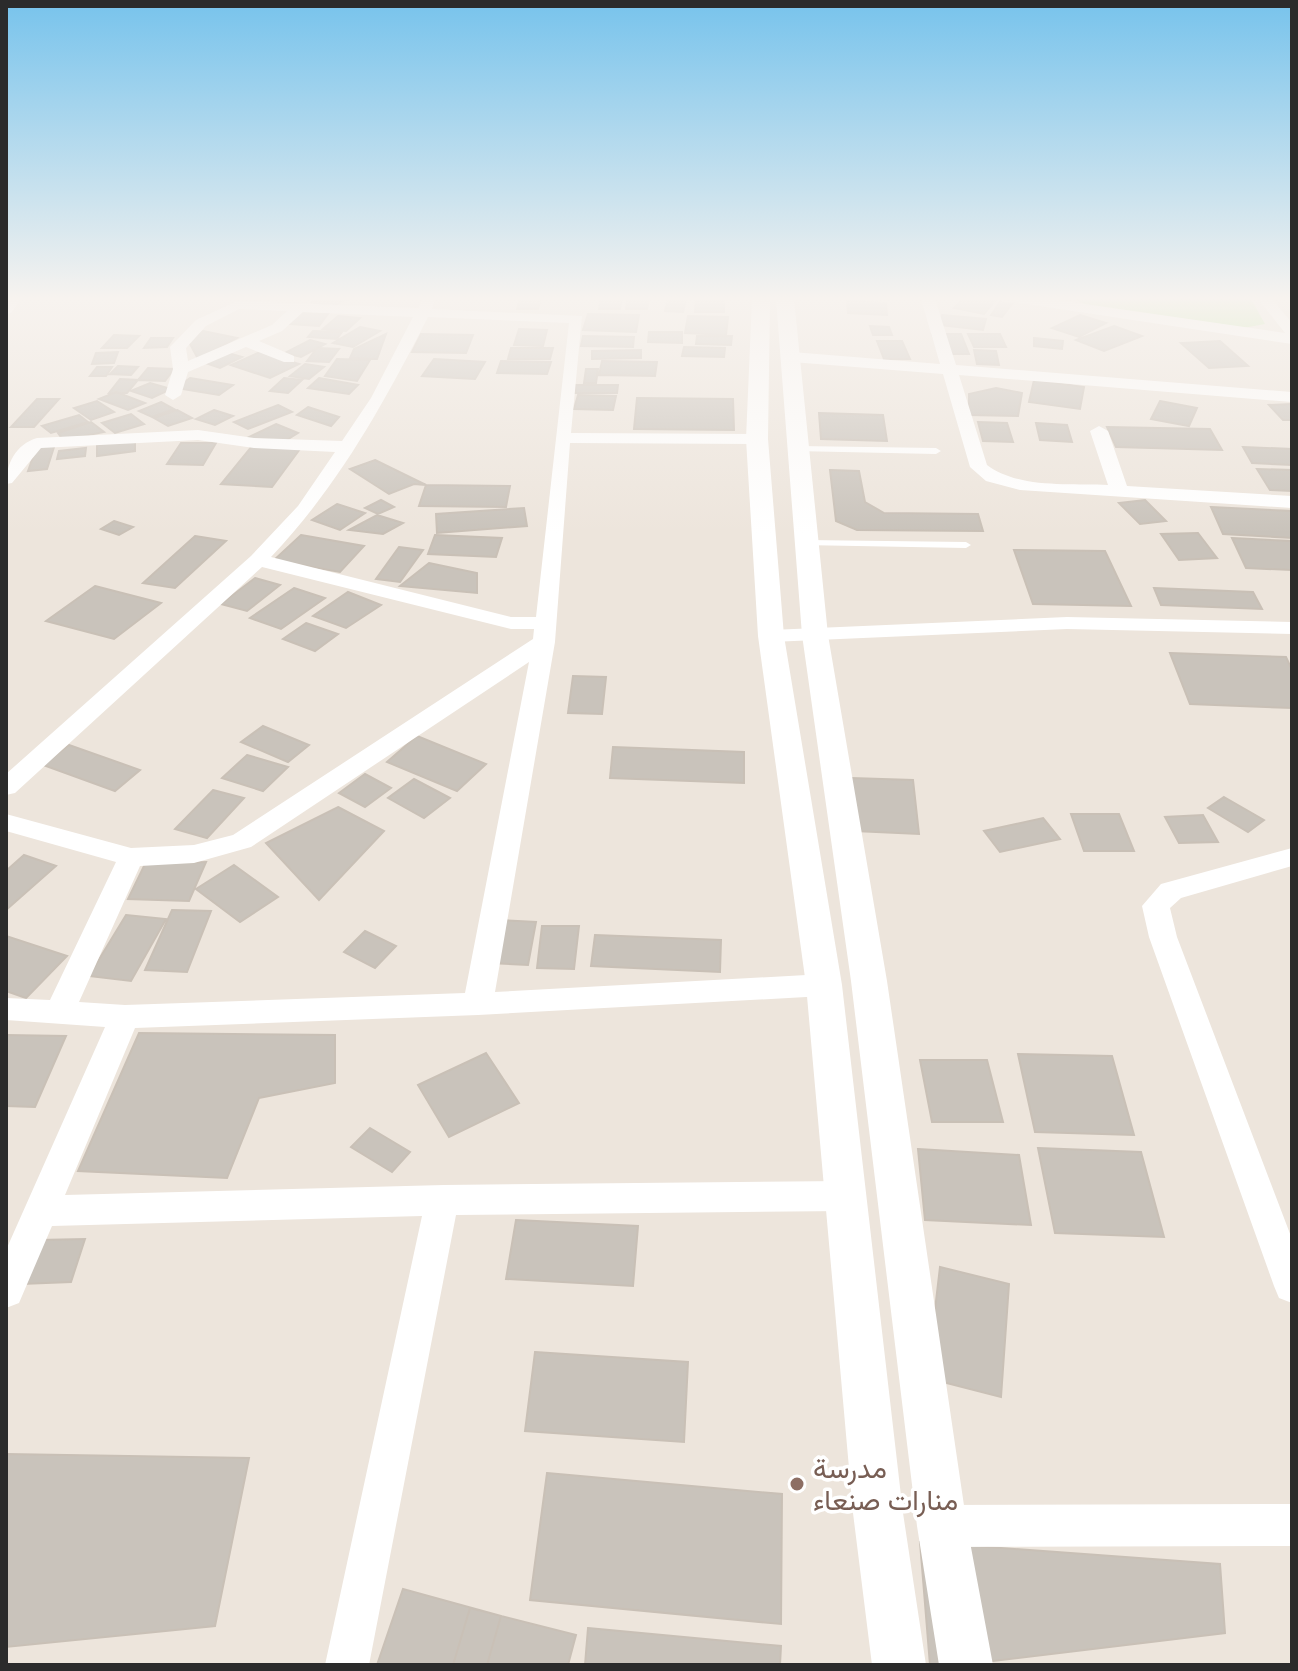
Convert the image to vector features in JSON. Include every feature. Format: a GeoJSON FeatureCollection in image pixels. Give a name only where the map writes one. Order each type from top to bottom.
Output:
{"type":"FeatureCollection","features":[{"type":"Feature","properties":{"kind":"street"},"geometry":{"type":"LineString","coordinates":[[173,395],[179,377]]}},
{"type":"Feature","properties":{"kind":"street"},"geometry":{"type":"LineString","coordinates":[[6,787],[258,560],[305,510],[349,447],[390,377]]}},
{"type":"Feature","properties":{"kind":"street"},"geometry":{"type":"LineString","coordinates":[[478,1004],[545,632],[570,377]]}},
{"type":"Feature","properties":{"kind":"street"},"geometry":{"type":"LineString","coordinates":[[772,377],[757,439],[771,636],[824,985],[878,1513],[899,1665]]}},
{"type":"Feature","properties":{"kind":"street"},"geometry":{"type":"LineString","coordinates":[[782,377],[798,449],[815,635],[869,981],[942,1526],[966,1665]]}},
{"type":"Feature","properties":{"kind":"street"},"geometry":{"type":"LineString","coordinates":[[951,377],[979,467],[992,477],[1020,485],[1292,502]]}},
{"type":"Feature","properties":{"kind":"street"},"geometry":{"type":"LineString","coordinates":[[1046,377],[1292,397]]}},
{"type":"Feature","properties":{"kind":"street"},"geometry":{"type":"LineString","coordinates":[[1099,431],[1119,491]]}},
{"type":"Feature","properties":{"kind":"street"},"geometry":{"type":"LineString","coordinates":[[6,479],[30,447],[37,443],[198,435],[254,443],[349,447]]}},
{"type":"Feature","properties":{"kind":"street"},"geometry":{"type":"LineString","coordinates":[[562,438],[757,439]]}},
{"type":"Feature","properties":{"kind":"street"},"geometry":{"type":"LineString","coordinates":[[763,516],[805,530]]}},
{"type":"Feature","properties":{"kind":"street"},"geometry":{"type":"LineString","coordinates":[[258,560],[545,632]]}},
{"type":"Feature","properties":{"kind":"street"},"geometry":{"type":"LineString","coordinates":[[771,636],[1067,623],[1292,628]]}},
{"type":"Feature","properties":{"kind":"street"},"geometry":{"type":"LineString","coordinates":[[6,822],[131,857],[194,854],[242,841],[545,632]]}},
{"type":"Feature","properties":{"kind":"street"},"geometry":{"type":"LineString","coordinates":[[59,1014],[131,857]]}},
{"type":"Feature","properties":{"kind":"street"},"geometry":{"type":"LineString","coordinates":[[1292,857],[1171,891],[1156,906],[1168,951],[1292,1286]]}},
{"type":"Feature","properties":{"kind":"street"},"geometry":{"type":"LineString","coordinates":[[6,1009],[125,1017],[478,1004],[824,985]]}},
{"type":"Feature","properties":{"kind":"street"},"geometry":{"type":"LineString","coordinates":[[6,1291],[125,1017]]}},
{"type":"Feature","properties":{"kind":"street"},"geometry":{"type":"LineString","coordinates":[[41,1211],[444,1200],[845,1196]]}},
{"type":"Feature","properties":{"kind":"street"},"geometry":{"type":"LineString","coordinates":[[347,1665],[425,1295],[432,1237],[444,1200]]}},
{"type":"Feature","properties":{"kind":"street"},"geometry":{"type":"LineString","coordinates":[[942,1526],[1292,1525]]}},
{"type":"Feature","properties":{"kind":"lane"},"geometry":{"type":"LineString","coordinates":[[798,449],[936,451]]}},
{"type":"Feature","properties":{"kind":"lane"},"geometry":{"type":"LineString","coordinates":[[805,530],[966,545]]}},
{"type":"Feature","properties":{"kind":"building"},"geometry":{"type":"Polygon","coordinates":[[[141,377],[168,377],[165,381],[138,380],[141,377]]]}},
{"type":"Feature","properties":{"kind":"building"},"geometry":{"type":"Polygon","coordinates":[[[331,377],[359,377],[357,381],[331,377]]]}},
{"type":"Feature","properties":{"kind":"building"},"geometry":{"type":"Polygon","coordinates":[[[585,377],[597,377],[596,383],[584,383],[585,377]]]}},
{"type":"Feature","properties":{"kind":"building"},"geometry":{"type":"Polygon","coordinates":[[[190,378],[233,385],[219,395],[176,388],[190,378]]]}},
{"type":"Feature","properties":{"kind":"building"},"geometry":{"type":"Polygon","coordinates":[[[284,378],[302,380],[288,393],[270,391],[284,378]]]}},
{"type":"Feature","properties":{"kind":"building"},"geometry":{"type":"Polygon","coordinates":[[[319,378],[358,385],[349,394],[308,388],[319,378]]]}},
{"type":"Feature","properties":{"kind":"building"},"geometry":{"type":"Polygon","coordinates":[[[120,379],[138,380],[127,393],[109,393],[120,379]]]}},
{"type":"Feature","properties":{"kind":"building"},"geometry":{"type":"Polygon","coordinates":[[[1034,380],[1084,387],[1080,409],[1029,402],[1034,380]]]}},
{"type":"Feature","properties":{"kind":"building"},"geometry":{"type":"Polygon","coordinates":[[[150,383],[171,389],[152,398],[131,391],[150,383]]]}},
{"type":"Feature","properties":{"kind":"building"},"geometry":{"type":"Polygon","coordinates":[[[576,385],[618,385],[617,393],[575,393],[576,385]]]}},
{"type":"Feature","properties":{"kind":"building"},"geometry":{"type":"Polygon","coordinates":[[[996,388],[1022,393],[1018,416],[969,415],[969,394],[996,388]]]}},
{"type":"Feature","properties":{"kind":"building"},"geometry":{"type":"Polygon","coordinates":[[[116,392],[145,403],[128,410],[99,399],[116,392]]]}},
{"type":"Feature","properties":{"kind":"building"},"geometry":{"type":"Polygon","coordinates":[[[578,395],[616,396],[613,410],[574,409],[578,395]]]}},
{"type":"Feature","properties":{"kind":"building"},"geometry":{"type":"Polygon","coordinates":[[[637,398],[733,399],[734,430],[634,429],[637,398]]]}},
{"type":"Feature","properties":{"kind":"building"},"geometry":{"type":"Polygon","coordinates":[[[37,399],[59,399],[34,427],[11,427],[37,399]]]}},
{"type":"Feature","properties":{"kind":"building"},"geometry":{"type":"Polygon","coordinates":[[[97,401],[114,412],[91,420],[74,408],[97,401]]]}},
{"type":"Feature","properties":{"kind":"building"},"geometry":{"type":"Polygon","coordinates":[[[1160,401],[1197,408],[1189,426],[1151,419],[1160,401]]]}},
{"type":"Feature","properties":{"kind":"building"},"geometry":{"type":"Polygon","coordinates":[[[161,402],[174,409],[152,417],[139,411],[161,402]]]}},
{"type":"Feature","properties":{"kind":"building"},"geometry":{"type":"Polygon","coordinates":[[[1292,404],[1292,420],[1283,420],[1269,405],[1292,404]]]}},
{"type":"Feature","properties":{"kind":"building"},"geometry":{"type":"Polygon","coordinates":[[[278,405],[292,412],[248,429],[234,422],[278,405]]]}},
{"type":"Feature","properties":{"kind":"building"},"geometry":{"type":"Polygon","coordinates":[[[308,407],[339,417],[331,426],[297,415],[308,407]]]}},
{"type":"Feature","properties":{"kind":"building"},"geometry":{"type":"Polygon","coordinates":[[[177,410],[192,418],[168,426],[154,418],[177,410]]]}},
{"type":"Feature","properties":{"kind":"building"},"geometry":{"type":"Polygon","coordinates":[[[214,410],[233,416],[215,425],[196,419],[214,410]]]}},
{"type":"Feature","properties":{"kind":"building"},"geometry":{"type":"Polygon","coordinates":[[[819,413],[883,415],[887,441],[821,439],[819,413]]]}},
{"type":"Feature","properties":{"kind":"building"},"geometry":{"type":"Polygon","coordinates":[[[131,414],[144,424],[115,433],[102,423],[131,414]]]}},
{"type":"Feature","properties":{"kind":"building"},"geometry":{"type":"Polygon","coordinates":[[[79,415],[88,422],[51,433],[42,426],[79,415]]]}},
{"type":"Feature","properties":{"kind":"building"},"geometry":{"type":"Polygon","coordinates":[[[91,422],[104,432],[63,440],[58,433],[91,422]]]}},
{"type":"Feature","properties":{"kind":"building"},"geometry":{"type":"Polygon","coordinates":[[[978,422],[1007,423],[1013,442],[983,441],[978,422]]]}},
{"type":"Feature","properties":{"kind":"building"},"geometry":{"type":"Polygon","coordinates":[[[1036,423],[1067,425],[1072,442],[1040,440],[1036,423]]]}},
{"type":"Feature","properties":{"kind":"building"},"geometry":{"type":"Polygon","coordinates":[[[276,424],[298,433],[285,441],[247,438],[276,424]]]}},
{"type":"Feature","properties":{"kind":"building"},"geometry":{"type":"Polygon","coordinates":[[[1107,427],[1210,429],[1222,450],[1116,447],[1107,427]]]}},
{"type":"Feature","properties":{"kind":"building"},"geometry":{"type":"Polygon","coordinates":[[[135,440],[135,451],[97,456],[97,445],[135,440]]]}},
{"type":"Feature","properties":{"kind":"building"},"geometry":{"type":"Polygon","coordinates":[[[181,443],[216,443],[203,465],[167,464],[181,443]]]}},
{"type":"Feature","properties":{"kind":"building"},"geometry":{"type":"Polygon","coordinates":[[[55,444],[47,469],[28,471],[37,446],[55,444]]]}},
{"type":"Feature","properties":{"kind":"building"},"geometry":{"type":"Polygon","coordinates":[[[252,446],[300,449],[272,487],[221,484],[252,446]]]}},
{"type":"Feature","properties":{"kind":"building"},"geometry":{"type":"Polygon","coordinates":[[[1243,447],[1292,449],[1292,465],[1252,463],[1243,447]]]}},
{"type":"Feature","properties":{"kind":"building"},"geometry":{"type":"Polygon","coordinates":[[[86,448],[85,456],[57,459],[59,451],[86,448]]]}},
{"type":"Feature","properties":{"kind":"building"},"geometry":{"type":"Polygon","coordinates":[[[375,460],[426,485],[414,484],[389,494],[350,469],[375,460]]]}},
{"type":"Feature","properties":{"kind":"building"},"geometry":{"type":"Polygon","coordinates":[[[1257,469],[1292,470],[1292,491],[1270,490],[1257,469]]]}},
{"type":"Feature","properties":{"kind":"building"},"geometry":{"type":"Polygon","coordinates":[[[830,470],[859,471],[865,502],[884,513],[978,514],[983,531],[857,530],[836,521],[830,470]]]}},
{"type":"Feature","properties":{"kind":"building"},"geometry":{"type":"Polygon","coordinates":[[[426,485],[510,486],[506,507],[419,506],[426,485]]]}},
{"type":"Feature","properties":{"kind":"building"},"geometry":{"type":"Polygon","coordinates":[[[381,500],[394,507],[378,514],[365,508],[381,500]]]}},
{"type":"Feature","properties":{"kind":"building"},"geometry":{"type":"Polygon","coordinates":[[[1145,500],[1166,521],[1140,524],[1119,503],[1145,500]]]}},
{"type":"Feature","properties":{"kind":"building"},"geometry":{"type":"Polygon","coordinates":[[[337,504],[365,513],[340,530],[312,520],[337,504]]]}},
{"type":"Feature","properties":{"kind":"building"},"geometry":{"type":"Polygon","coordinates":[[[1211,507],[1292,511],[1292,538],[1223,534],[1211,507]]]}},
{"type":"Feature","properties":{"kind":"building"},"geometry":{"type":"Polygon","coordinates":[[[524,508],[527,526],[437,533],[436,514],[524,508]]]}},
{"type":"Feature","properties":{"kind":"building"},"geometry":{"type":"Polygon","coordinates":[[[377,515],[403,523],[383,534],[349,530],[377,515]]]}},
{"type":"Feature","properties":{"kind":"building"},"geometry":{"type":"Polygon","coordinates":[[[114,521],[133,527],[119,535],[101,529],[114,521]]]}},
{"type":"Feature","properties":{"kind":"building"},"geometry":{"type":"Polygon","coordinates":[[[1198,533],[1217,558],[1179,560],[1161,534],[1198,533]]]}},
{"type":"Feature","properties":{"kind":"building"},"geometry":{"type":"Polygon","coordinates":[[[301,535],[364,546],[340,572],[274,560],[301,535]]]}},
{"type":"Feature","properties":{"kind":"building"},"geometry":{"type":"Polygon","coordinates":[[[435,535],[502,538],[496,557],[428,554],[435,535]]]}},
{"type":"Feature","properties":{"kind":"building"},"geometry":{"type":"Polygon","coordinates":[[[195,536],[226,541],[175,588],[143,583],[195,536]]]}},
{"type":"Feature","properties":{"kind":"building"},"geometry":{"type":"Polygon","coordinates":[[[1232,538],[1292,541],[1292,570],[1246,568],[1232,538]]]}},
{"type":"Feature","properties":{"kind":"building"},"geometry":{"type":"Polygon","coordinates":[[[399,547],[423,550],[400,582],[376,579],[399,547]]]}},
{"type":"Feature","properties":{"kind":"building"},"geometry":{"type":"Polygon","coordinates":[[[1014,550],[1105,551],[1131,606],[1033,604],[1014,550]]]}},
{"type":"Feature","properties":{"kind":"building"},"geometry":{"type":"Polygon","coordinates":[[[429,563],[477,573],[477,593],[400,586],[429,563]]]}},
{"type":"Feature","properties":{"kind":"building"},"geometry":{"type":"Polygon","coordinates":[[[255,578],[280,585],[247,611],[221,604],[255,578]]]}},
{"type":"Feature","properties":{"kind":"building"},"geometry":{"type":"Polygon","coordinates":[[[95,586],[161,603],[114,639],[46,621],[95,586]]]}},
{"type":"Feature","properties":{"kind":"building"},"geometry":{"type":"Polygon","coordinates":[[[294,588],[325,598],[281,629],[250,618],[294,588]]]}},
{"type":"Feature","properties":{"kind":"building"},"geometry":{"type":"Polygon","coordinates":[[[1154,588],[1253,592],[1262,609],[1161,605],[1154,588]]]}},
{"type":"Feature","properties":{"kind":"building"},"geometry":{"type":"Polygon","coordinates":[[[348,592],[381,605],[346,628],[313,616],[348,592]]]}},
{"type":"Feature","properties":{"kind":"building"},"geometry":{"type":"Polygon","coordinates":[[[306,623],[338,634],[315,651],[283,639],[306,623]]]}},
{"type":"Feature","properties":{"kind":"building"},"geometry":{"type":"Polygon","coordinates":[[[1170,653],[1286,657],[1292,670],[1292,708],[1190,704],[1170,653]]]}},
{"type":"Feature","properties":{"kind":"building"},"geometry":{"type":"Polygon","coordinates":[[[573,676],[606,677],[602,714],[568,713],[573,676]]]}},
{"type":"Feature","properties":{"kind":"building"},"geometry":{"type":"Polygon","coordinates":[[[263,726],[309,745],[288,762],[241,742],[263,726]]]}},
{"type":"Feature","properties":{"kind":"building"},"geometry":{"type":"Polygon","coordinates":[[[417,736],[486,764],[457,791],[387,762],[417,736]]]}},
{"type":"Feature","properties":{"kind":"building"},"geometry":{"type":"Polygon","coordinates":[[[69,745],[140,770],[115,791],[43,765],[69,745]]]}},
{"type":"Feature","properties":{"kind":"building"},"geometry":{"type":"Polygon","coordinates":[[[613,747],[744,752],[744,783],[610,778],[613,747]]]}},
{"type":"Feature","properties":{"kind":"building"},"geometry":{"type":"Polygon","coordinates":[[[247,755],[288,767],[263,791],[222,778],[247,755]]]}},
{"type":"Feature","properties":{"kind":"building"},"geometry":{"type":"Polygon","coordinates":[[[365,774],[391,788],[365,807],[339,793],[365,774]]]}},
{"type":"Feature","properties":{"kind":"building"},"geometry":{"type":"Polygon","coordinates":[[[851,778],[913,780],[919,834],[855,831],[851,778]]]}},
{"type":"Feature","properties":{"kind":"building"},"geometry":{"type":"Polygon","coordinates":[[[414,779],[450,798],[424,818],[388,798],[414,779]]]}},
{"type":"Feature","properties":{"kind":"building"},"geometry":{"type":"Polygon","coordinates":[[[213,790],[244,798],[207,838],[175,829],[213,790]]]}},
{"type":"Feature","properties":{"kind":"building"},"geometry":{"type":"Polygon","coordinates":[[[1224,797],[1264,820],[1248,832],[1208,808],[1224,797]]]}},
{"type":"Feature","properties":{"kind":"building"},"geometry":{"type":"Polygon","coordinates":[[[338,807],[384,831],[319,900],[266,843],[338,807]]]}},
{"type":"Feature","properties":{"kind":"building"},"geometry":{"type":"Polygon","coordinates":[[[1071,814],[1119,814],[1134,851],[1084,851],[1071,814]]]}},
{"type":"Feature","properties":{"kind":"building"},"geometry":{"type":"Polygon","coordinates":[[[1203,815],[1218,842],[1179,843],[1165,817],[1203,815]]]}},
{"type":"Feature","properties":{"kind":"building"},"geometry":{"type":"Polygon","coordinates":[[[1043,818],[1060,839],[1000,852],[984,831],[1043,818]]]}},
{"type":"Feature","properties":{"kind":"building"},"geometry":{"type":"Polygon","coordinates":[[[24,855],[56,866],[6,910],[6,871],[24,855]]]}},
{"type":"Feature","properties":{"kind":"building"},"geometry":{"type":"Polygon","coordinates":[[[206,862],[189,901],[128,899],[145,864],[206,862]]]}},
{"type":"Feature","properties":{"kind":"building"},"geometry":{"type":"Polygon","coordinates":[[[234,865],[278,897],[240,922],[196,889],[234,865]]]}},
{"type":"Feature","properties":{"kind":"building"},"geometry":{"type":"Polygon","coordinates":[[[172,910],[211,911],[187,972],[145,970],[172,910]]]}},
{"type":"Feature","properties":{"kind":"building"},"geometry":{"type":"Polygon","coordinates":[[[126,915],[166,919],[131,981],[89,976],[126,915]]]}},
{"type":"Feature","properties":{"kind":"building"},"geometry":{"type":"Polygon","coordinates":[[[499,920],[536,922],[528,965],[490,963],[499,920]]]}},
{"type":"Feature","properties":{"kind":"building"},"geometry":{"type":"Polygon","coordinates":[[[542,926],[579,926],[574,969],[537,968],[542,926]]]}},
{"type":"Feature","properties":{"kind":"building"},"geometry":{"type":"Polygon","coordinates":[[[365,931],[396,946],[375,968],[344,952],[365,931]]]}},
{"type":"Feature","properties":{"kind":"building"},"geometry":{"type":"Polygon","coordinates":[[[595,935],[721,940],[720,972],[591,966],[595,935]]]}},
{"type":"Feature","properties":{"kind":"building"},"geometry":{"type":"Polygon","coordinates":[[[6,936],[67,956],[26,998],[6,991],[6,936]]]}},
{"type":"Feature","properties":{"kind":"building"},"geometry":{"type":"Polygon","coordinates":[[[139,1033],[335,1035],[335,1083],[259,1098],[227,1178],[78,1171],[139,1033]]]}},
{"type":"Feature","properties":{"kind":"building"},"geometry":{"type":"Polygon","coordinates":[[[6,1035],[66,1036],[35,1107],[6,1106],[6,1035]]]}},
{"type":"Feature","properties":{"kind":"building"},"geometry":{"type":"Polygon","coordinates":[[[486,1053],[519,1103],[449,1137],[418,1085],[486,1053]]]}},
{"type":"Feature","properties":{"kind":"building"},"geometry":{"type":"Polygon","coordinates":[[[1018,1054],[1112,1056],[1134,1135],[1035,1132],[1018,1054]]]}},
{"type":"Feature","properties":{"kind":"building"},"geometry":{"type":"Polygon","coordinates":[[[920,1060],[987,1060],[1003,1122],[932,1122],[920,1060]]]}},
{"type":"Feature","properties":{"kind":"building"},"geometry":{"type":"Polygon","coordinates":[[[370,1128],[410,1152],[392,1172],[351,1147],[370,1128]]]}},
{"type":"Feature","properties":{"kind":"building"},"geometry":{"type":"Polygon","coordinates":[[[1038,1148],[1141,1152],[1164,1237],[1055,1233],[1038,1148]]]}},
{"type":"Feature","properties":{"kind":"building"},"geometry":{"type":"Polygon","coordinates":[[[918,1149],[1019,1155],[1031,1225],[925,1220],[918,1149]]]}},
{"type":"Feature","properties":{"kind":"building"},"geometry":{"type":"Polygon","coordinates":[[[516,1220],[638,1226],[633,1286],[506,1279],[516,1220]]]}},
{"type":"Feature","properties":{"kind":"building"},"geometry":{"type":"Polygon","coordinates":[[[85,1239],[71,1282],[22,1284],[38,1240],[85,1239]]]}},
{"type":"Feature","properties":{"kind":"building"},"geometry":{"type":"Polygon","coordinates":[[[940,1267],[1009,1284],[1001,1397],[927,1378],[940,1267]]]}},
{"type":"Feature","properties":{"kind":"building"},"geometry":{"type":"Polygon","coordinates":[[[535,1352],[688,1362],[684,1442],[525,1431],[535,1352]]]}},
{"type":"Feature","properties":{"kind":"building"},"geometry":{"type":"Polygon","coordinates":[[[6,1454],[249,1458],[215,1626],[6,1647],[6,1454]]]}},
{"type":"Feature","properties":{"kind":"building"},"geometry":{"type":"Polygon","coordinates":[[[547,1473],[782,1494],[781,1624],[530,1600],[547,1473]]]}},
{"type":"Feature","properties":{"kind":"building"},"geometry":{"type":"Polygon","coordinates":[[[920,1542],[1220,1564],[1225,1633],[959,1665],[930,1665],[920,1542]]]}},
{"type":"Feature","properties":{"kind":"building"},"geometry":{"type":"Polygon","coordinates":[[[403,1589],[501,1616],[487,1665],[377,1665],[403,1589]]]}},
{"type":"Feature","properties":{"kind":"building"},"geometry":{"type":"Polygon","coordinates":[[[470,1608],[576,1635],[568,1665],[453,1665],[470,1608]]]}},
{"type":"Feature","properties":{"kind":"building"},"geometry":{"type":"Polygon","coordinates":[[[588,1628],[781,1646],[780,1665],[585,1665],[588,1628]]]}},
{"type":"Feature","properties":{"kind":"place","name":"مدرسة منارات صنعاء"},"geometry":{"type":"Point","coordinates":[797,1484]}}]}
